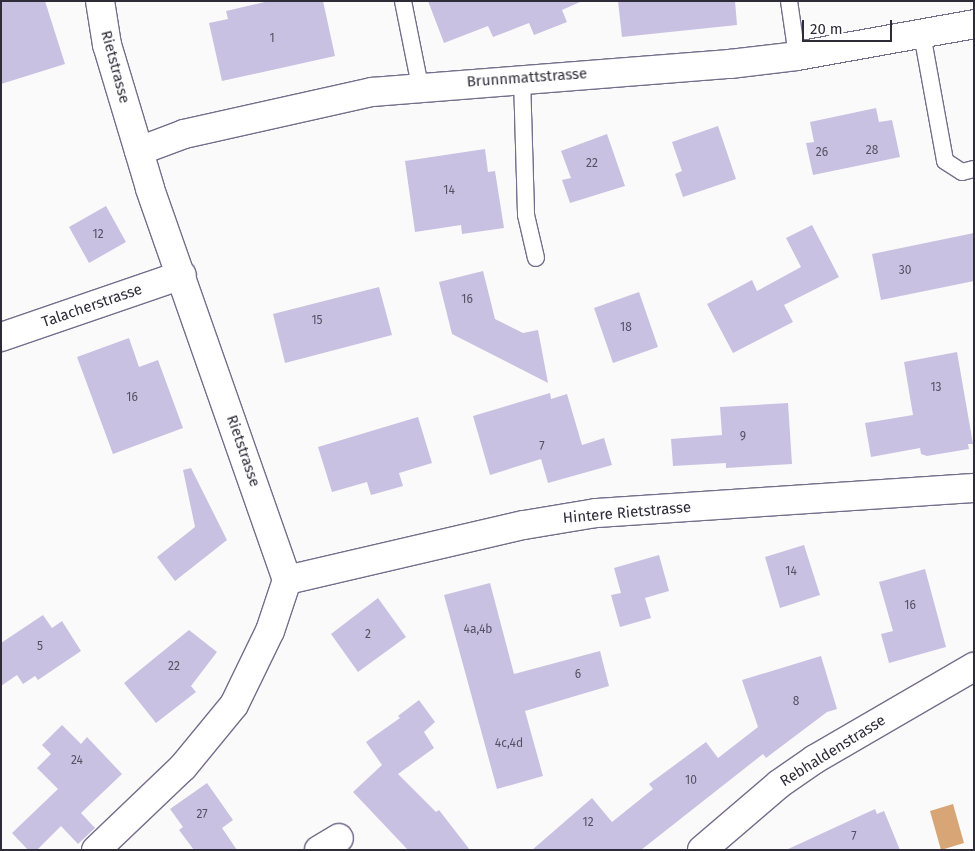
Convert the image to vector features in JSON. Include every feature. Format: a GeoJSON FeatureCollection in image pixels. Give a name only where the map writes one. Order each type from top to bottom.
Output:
{"type":"FeatureCollection","features":[{"type":"Feature","properties":{"kind":"street","name":"Rietstrasse"},"geometry":{"type":"LineString","coordinates":[[100,1],[107,45],[139,151],[287,580]]}},
{"type":"Feature","properties":{"kind":"street","name":"Brunnmattstrasse"},"geometry":{"type":"LineString","coordinates":[[139,151],[184,134],[293,107],[372,92],[420,86],[522,78],[730,64],[796,56],[974,24]]}},
{"type":"Feature","properties":{"kind":"street","name":"Talacherstrasse"},"geometry":{"type":"LineString","coordinates":[[1,337],[182,275]]}},
{"type":"Feature","properties":{"kind":"street","name":"Hintere Rietstrasse"},"geometry":{"type":"LineString","coordinates":[[287,580],[524,525],[596,513],[974,488]]}},
{"type":"Feature","properties":{"kind":"street"},"geometry":{"type":"LineString","coordinates":[[103,847],[183,767],[234,704],[270,630],[287,580]]}},
{"type":"Feature","properties":{"kind":"street","name":"Rebhaldenstrasse"},"geometry":{"type":"LineString","coordinates":[[702,850],[773,789],[814,759],[974,667]]}},
{"type":"Feature","properties":{"kind":"lane"},"geometry":{"type":"LineString","coordinates":[[403,1],[420,86]]}},
{"type":"Feature","properties":{"kind":"lane"},"geometry":{"type":"LineString","coordinates":[[790,1],[796,56]]}},
{"type":"Feature","properties":{"kind":"lane"},"geometry":{"type":"LineString","coordinates":[[922,34],[946,161],[962,172],[974,169]]}},
{"type":"Feature","properties":{"kind":"lane"},"geometry":{"type":"LineString","coordinates":[[522,78],[526,215],[536,258]]}},
{"type":"Feature","properties":{"kind":"shaded area"},"geometry":{"type":"Polygon","coordinates":[[[953,804],[964,843],[941,850],[930,811],[953,804]]]}},
{"type":"Feature","properties":{"kind":"building"},"geometry":{"type":"Polygon","coordinates":[[[1,1],[45,1],[65,64],[1,84],[1,1]]]}},
{"type":"Feature","properties":{"kind":"building"},"geometry":{"type":"Polygon","coordinates":[[[269,1],[323,1],[335,56],[222,81],[209,23],[228,19],[226,11],[269,1]]]}},
{"type":"Feature","properties":{"kind":"building"},"geometry":{"type":"Polygon","coordinates":[[[428,1],[580,2],[562,10],[567,22],[534,35],[529,23],[493,37],[488,26],[444,43],[428,1]]]}},
{"type":"Feature","properties":{"kind":"building"},"geometry":{"type":"Polygon","coordinates":[[[618,1],[735,1],[737,25],[622,37],[618,1]]]}},
{"type":"Feature","properties":{"kind":"building"},"geometry":{"type":"Polygon","coordinates":[[[876,108],[879,122],[892,120],[900,157],[813,175],[806,143],[814,142],[810,122],[876,108]]]}},
{"type":"Feature","properties":{"kind":"building"},"geometry":{"type":"Polygon","coordinates":[[[718,126],[736,179],[683,197],[675,174],[682,171],[672,142],[718,126]]]}},
{"type":"Feature","properties":{"kind":"building"},"geometry":{"type":"Polygon","coordinates":[[[607,134],[625,186],[570,203],[562,180],[571,178],[561,151],[607,134]]]}},
{"type":"Feature","properties":{"kind":"building"},"geometry":{"type":"Polygon","coordinates":[[[485,149],[488,172],[495,171],[504,228],[462,234],[461,225],[415,232],[405,161],[485,149]]]}},
{"type":"Feature","properties":{"kind":"building"},"geometry":{"type":"Polygon","coordinates":[[[106,206],[126,242],[89,263],[69,227],[106,206]]]}},
{"type":"Feature","properties":{"kind":"building"},"geometry":{"type":"Polygon","coordinates":[[[812,225],[839,277],[784,305],[793,322],[733,353],[707,304],[752,280],[757,291],[801,267],[786,238],[812,225]]]}},
{"type":"Feature","properties":{"kind":"building"},"geometry":{"type":"Polygon","coordinates":[[[974,233],[974,281],[881,300],[872,254],[974,233]]]}},
{"type":"Feature","properties":{"kind":"building"},"geometry":{"type":"Polygon","coordinates":[[[483,271],[495,319],[523,333],[538,330],[548,383],[452,334],[439,282],[483,271]]]}},
{"type":"Feature","properties":{"kind":"building"},"geometry":{"type":"Polygon","coordinates":[[[379,287],[392,335],[285,363],[273,314],[379,287]]]}},
{"type":"Feature","properties":{"kind":"building"},"geometry":{"type":"Polygon","coordinates":[[[639,292],[658,347],[613,363],[594,308],[639,292]]]}},
{"type":"Feature","properties":{"kind":"building"},"geometry":{"type":"Polygon","coordinates":[[[129,338],[139,367],[158,360],[183,428],[113,454],[77,357],[129,338]]]}},
{"type":"Feature","properties":{"kind":"building"},"geometry":{"type":"Polygon","coordinates":[[[957,352],[973,444],[968,444],[969,449],[927,456],[921,454],[920,448],[871,457],[865,423],[913,415],[904,362],[957,352]]]}},
{"type":"Feature","properties":{"kind":"building"},"geometry":{"type":"Polygon","coordinates":[[[550,393],[551,399],[567,394],[582,445],[604,438],[612,465],[548,483],[541,459],[490,475],[473,416],[550,393]]]}},
{"type":"Feature","properties":{"kind":"building"},"geometry":{"type":"Polygon","coordinates":[[[788,403],[792,464],[726,468],[726,463],[673,466],[671,439],[722,435],[720,407],[788,403]]]}},
{"type":"Feature","properties":{"kind":"building"},"geometry":{"type":"Polygon","coordinates":[[[418,417],[432,463],[399,473],[403,486],[371,495],[367,482],[332,492],[318,447],[418,417]]]}},
{"type":"Feature","properties":{"kind":"building"},"geometry":{"type":"Polygon","coordinates":[[[191,468],[227,540],[175,581],[157,557],[195,527],[183,470],[191,468]]]}},
{"type":"Feature","properties":{"kind":"building"},"geometry":{"type":"Polygon","coordinates":[[[804,545],[820,595],[780,608],[765,557],[804,545]]]}},
{"type":"Feature","properties":{"kind":"building"},"geometry":{"type":"Polygon","coordinates":[[[659,555],[669,591],[645,598],[651,618],[620,627],[611,595],[621,593],[614,568],[659,555]]]}},
{"type":"Feature","properties":{"kind":"building"},"geometry":{"type":"Polygon","coordinates":[[[925,569],[946,647],[889,663],[881,634],[893,631],[879,582],[925,569]]]}},
{"type":"Feature","properties":{"kind":"building"},"geometry":{"type":"Polygon","coordinates":[[[490,583],[514,674],[600,651],[609,686],[525,711],[543,776],[497,789],[444,595],[490,583]]]}},
{"type":"Feature","properties":{"kind":"building"},"geometry":{"type":"Polygon","coordinates":[[[378,598],[406,637],[358,672],[331,634],[378,598]]]}},
{"type":"Feature","properties":{"kind":"building"},"geometry":{"type":"Polygon","coordinates":[[[43,615],[52,628],[62,621],[81,651],[38,680],[35,676],[23,684],[17,675],[1,686],[1,643],[43,615]]]}},
{"type":"Feature","properties":{"kind":"building"},"geometry":{"type":"Polygon","coordinates":[[[189,630],[217,652],[191,686],[196,692],[156,723],[124,683],[189,630]]]}},
{"type":"Feature","properties":{"kind":"building"},"geometry":{"type":"Polygon","coordinates":[[[821,656],[837,709],[827,712],[766,758],[763,754],[641,850],[532,850],[592,798],[612,822],[653,789],[649,784],[706,742],[718,758],[758,727],[742,680],[821,656]]]}},
{"type":"Feature","properties":{"kind":"building"},"geometry":{"type":"Polygon","coordinates":[[[419,700],[435,722],[424,732],[434,748],[398,774],[436,812],[439,810],[470,850],[408,850],[353,792],[382,765],[366,742],[400,718],[398,716],[419,700]]]}},
{"type":"Feature","properties":{"kind":"building"},"geometry":{"type":"Polygon","coordinates":[[[62,725],[81,744],[87,737],[122,774],[81,813],[95,828],[78,844],[61,826],[37,850],[28,850],[12,833],[58,789],[37,768],[51,754],[42,745],[62,725]]]}},
{"type":"Feature","properties":{"kind":"building"},"geometry":{"type":"Polygon","coordinates":[[[207,783],[233,820],[222,828],[237,850],[194,850],[179,830],[183,827],[170,809],[207,783]]]}},
{"type":"Feature","properties":{"kind":"building"},"geometry":{"type":"Polygon","coordinates":[[[875,809],[877,814],[884,811],[900,850],[786,850],[875,809]]]}}]}
